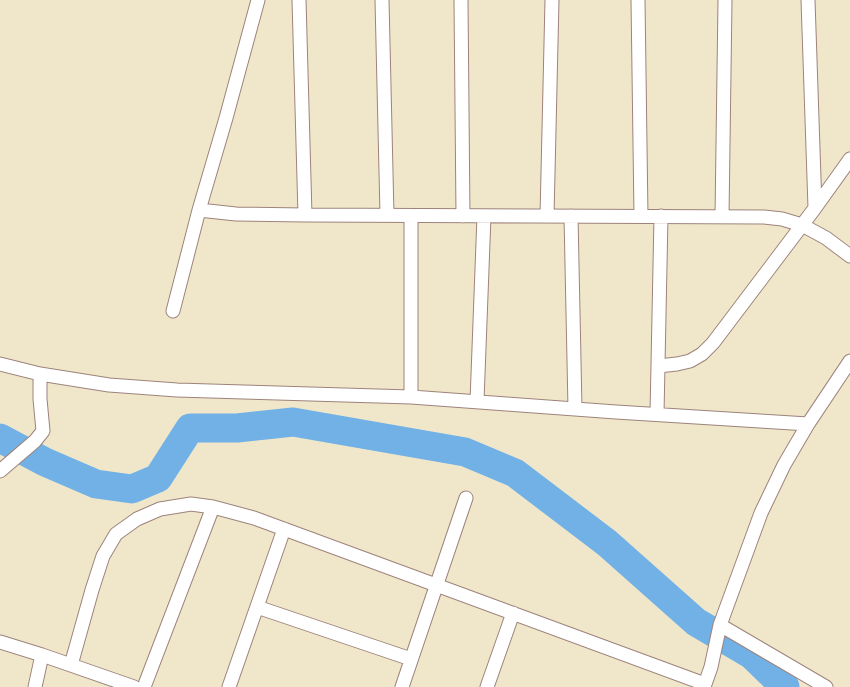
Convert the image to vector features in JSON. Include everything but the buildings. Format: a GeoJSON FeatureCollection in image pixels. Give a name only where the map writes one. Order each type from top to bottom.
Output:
{"type":"FeatureCollection","features":[{"type":"Feature","properties":{"kind":"street"},"geometry":{"type":"LineString","coordinates":[[173,311],[199,210],[258,0]]}},
{"type":"Feature","properties":{"kind":"street"},"geometry":{"type":"LineString","coordinates":[[299,0],[305,215]]}},
{"type":"Feature","properties":{"kind":"street"},"geometry":{"type":"LineString","coordinates":[[382,0],[387,216]]}},
{"type":"Feature","properties":{"kind":"street"},"geometry":{"type":"LineString","coordinates":[[461,0],[463,216]]}},
{"type":"Feature","properties":{"kind":"street"},"geometry":{"type":"LineString","coordinates":[[547,216],[552,0]]}},
{"type":"Feature","properties":{"kind":"street"},"geometry":{"type":"LineString","coordinates":[[638,0],[641,216]]}},
{"type":"Feature","properties":{"kind":"street"},"geometry":{"type":"LineString","coordinates":[[722,216],[725,0]]}},
{"type":"Feature","properties":{"kind":"street"},"geometry":{"type":"LineString","coordinates":[[808,0],[815,208]]}},
{"type":"Feature","properties":{"kind":"street"},"geometry":{"type":"LineString","coordinates":[[658,366],[690,361],[702,354],[713,344],[850,159]]}},
{"type":"Feature","properties":{"kind":"street"},"geometry":{"type":"LineString","coordinates":[[199,210],[236,214],[305,215],[764,217],[782,219],[802,225],[826,238],[850,256]]}},
{"type":"Feature","properties":{"kind":"street"},"geometry":{"type":"LineString","coordinates":[[411,216],[411,396]]}},
{"type":"Feature","properties":{"kind":"street"},"geometry":{"type":"LineString","coordinates":[[477,401],[484,216]]}},
{"type":"Feature","properties":{"kind":"street"},"geometry":{"type":"LineString","coordinates":[[571,216],[575,409]]}},
{"type":"Feature","properties":{"kind":"street"},"geometry":{"type":"LineString","coordinates":[[657,414],[661,216]]}},
{"type":"Feature","properties":{"kind":"street"},"geometry":{"type":"LineString","coordinates":[[71,665],[103,556],[116,534],[137,519],[160,509],[191,504],[213,507],[254,518],[705,685],[711,667],[720,625],[761,513],[784,465],[808,424],[850,361]]}},
{"type":"Feature","properties":{"kind":"street"},"geometry":{"type":"LineString","coordinates":[[0,364],[40,374],[109,385],[177,390],[411,396],[575,409],[808,424]]}},
{"type":"Feature","properties":{"kind":"street"},"geometry":{"type":"LineString","coordinates":[[0,471],[35,441],[43,431],[40,398],[40,374]]}},
{"type":"Feature","properties":{"kind":"street"},"geometry":{"type":"LineString","coordinates":[[402,687],[466,498]]}},
{"type":"Feature","properties":{"kind":"street"},"geometry":{"type":"LineString","coordinates":[[144,687],[213,507]]}},
{"type":"Feature","properties":{"kind":"street"},"geometry":{"type":"LineString","coordinates":[[229,687],[284,529]]}},
{"type":"Feature","properties":{"kind":"street"},"geometry":{"type":"LineString","coordinates":[[256,607],[411,659]]}},
{"type":"Feature","properties":{"kind":"street"},"geometry":{"type":"LineString","coordinates":[[487,687],[513,613]]}},
{"type":"Feature","properties":{"kind":"street"},"geometry":{"type":"LineString","coordinates":[[720,625],[826,687]]}},
{"type":"Feature","properties":{"kind":"street"},"geometry":{"type":"LineString","coordinates":[[0,642],[134,687]]}},
{"type":"Feature","properties":{"kind":"street"},"geometry":{"type":"LineString","coordinates":[[35,687],[42,655]]}},
{"type":"Feature","properties":{"kind":"waterway"},"geometry":{"type":"LineString","coordinates":[[0,438],[45,462],[96,484],[132,489],[158,478],[190,428],[237,428],[293,422],[465,452],[515,473],[607,543],[696,622],[752,655],[785,687]]}}]}
